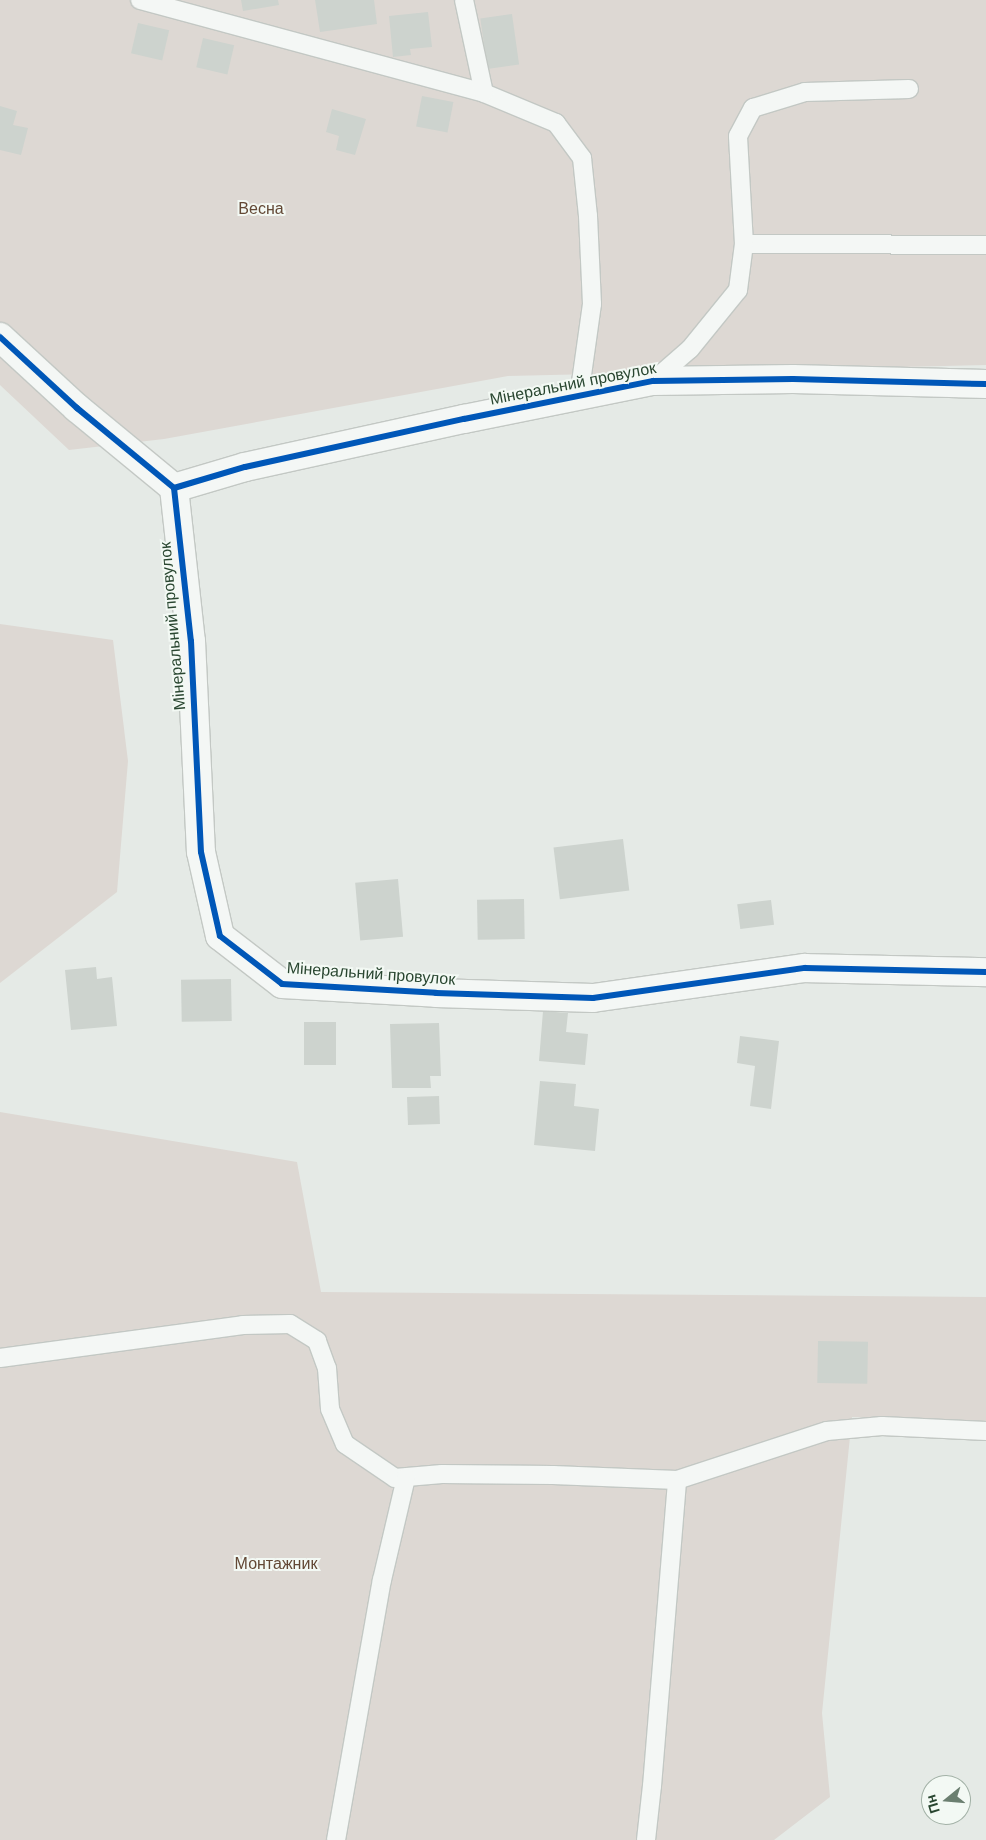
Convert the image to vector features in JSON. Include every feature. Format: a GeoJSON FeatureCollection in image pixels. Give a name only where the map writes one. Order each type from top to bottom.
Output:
{"type":"FeatureCollection","features":[{"type":"Feature","properties":{"kind":"street"},"geometry":{"type":"LineString","coordinates":[[0,337],[77,408],[174,488]]}},
{"type":"Feature","properties":{"kind":"street","name":"Мінеральний провулок"},"geometry":{"type":"LineString","coordinates":[[986,384],[793,379],[653,381],[245,467],[174,488],[191,641],[201,852],[220,936],[282,984],[436,993],[593,998],[805,968],[986,972]]}},
{"type":"Feature","properties":{"kind":"lane"},"geometry":{"type":"LineString","coordinates":[[140,0],[484,93],[556,123],[582,158],[588,216],[592,304],[578,396]]}},
{"type":"Feature","properties":{"kind":"lane"},"geometry":{"type":"LineString","coordinates":[[464,0],[484,93]]}},
{"type":"Feature","properties":{"kind":"lane"},"geometry":{"type":"LineString","coordinates":[[653,381],[690,349],[738,290],[744,244],[738,136],[753,108],[805,92],[909,89]]}},
{"type":"Feature","properties":{"kind":"lane"},"geometry":{"type":"LineString","coordinates":[[744,244],[986,245]]}},
{"type":"Feature","properties":{"kind":"lane"},"geometry":{"type":"LineString","coordinates":[[0,1358],[243,1325],[290,1324],[317,1341],[327,1368],[330,1409],[345,1444],[395,1478],[442,1474],[552,1475],[677,1480],[828,1431],[882,1426],[986,1430]]}},
{"type":"Feature","properties":{"kind":"lane"},"geometry":{"type":"LineString","coordinates":[[336,1840],[382,1580],[406,1478]]}},
{"type":"Feature","properties":{"kind":"lane"},"geometry":{"type":"LineString","coordinates":[[646,1840],[677,1480]]}},
{"type":"Feature","properties":{"kind":"green space","name":"Весна"},"geometry":{"type":"Polygon","coordinates":[[[0,0],[986,0],[986,365],[508,376],[164,439],[69,450],[0,385],[0,0]]]}},
{"type":"Feature","properties":{"kind":"green space"},"geometry":{"type":"Polygon","coordinates":[[[0,624],[113,640],[128,761],[117,892],[0,983],[0,624]]]}},
{"type":"Feature","properties":{"kind":"green space","name":"Монтажник"},"geometry":{"type":"Polygon","coordinates":[[[0,1112],[297,1162],[321,1292],[986,1297],[986,1423],[852,1417],[822,1713],[830,1797],[774,1840],[0,1840],[0,1112]]]}},
{"type":"Feature","properties":{"kind":"building"},"geometry":{"type":"Polygon","coordinates":[[[241,0],[278,0],[279,5],[243,11],[241,0]]]}},
{"type":"Feature","properties":{"kind":"building"},"geometry":{"type":"Polygon","coordinates":[[[315,0],[374,0],[377,24],[320,32],[315,0]]]}},
{"type":"Feature","properties":{"kind":"building"},"geometry":{"type":"Polygon","coordinates":[[[428,12],[432,47],[410,49],[411,55],[393,57],[389,16],[428,12]]]}},
{"type":"Feature","properties":{"kind":"building"},"geometry":{"type":"Polygon","coordinates":[[[512,14],[519,65],[487,69],[480,18],[512,14]]]}},
{"type":"Feature","properties":{"kind":"building"},"geometry":{"type":"Polygon","coordinates":[[[138,23],[169,30],[162,60],[131,53],[138,23]]]}},
{"type":"Feature","properties":{"kind":"building"},"geometry":{"type":"Polygon","coordinates":[[[203,38],[234,45],[227,74],[196,67],[203,38]]]}},
{"type":"Feature","properties":{"kind":"building"},"geometry":{"type":"Polygon","coordinates":[[[422,96],[453,102],[447,133],[416,126],[422,96]]]}},
{"type":"Feature","properties":{"kind":"building"},"geometry":{"type":"Polygon","coordinates":[[[0,106],[17,111],[13,125],[28,128],[21,155],[0,150],[0,106]]]}},
{"type":"Feature","properties":{"kind":"building"},"geometry":{"type":"Polygon","coordinates":[[[332,109],[366,119],[355,155],[336,150],[339,136],[326,132],[332,109]]]}},
{"type":"Feature","properties":{"kind":"building"},"geometry":{"type":"Polygon","coordinates":[[[623,839],[629,891],[560,899],[554,848],[623,839]]]}},
{"type":"Feature","properties":{"kind":"building"},"geometry":{"type":"Polygon","coordinates":[[[398,879],[403,937],[360,941],[355,883],[398,879]]]}},
{"type":"Feature","properties":{"kind":"building"},"geometry":{"type":"Polygon","coordinates":[[[524,899],[525,939],[478,940],[477,900],[524,899]]]}},
{"type":"Feature","properties":{"kind":"building"},"geometry":{"type":"Polygon","coordinates":[[[771,900],[774,925],[740,929],[737,904],[771,900]]]}},
{"type":"Feature","properties":{"kind":"building"},"geometry":{"type":"Polygon","coordinates":[[[96,967],[97,979],[112,977],[117,1026],[71,1030],[65,970],[96,967]]]}},
{"type":"Feature","properties":{"kind":"building"},"geometry":{"type":"Polygon","coordinates":[[[231,979],[232,1021],[182,1022],[181,980],[231,979]]]}},
{"type":"Feature","properties":{"kind":"building"},"geometry":{"type":"Polygon","coordinates":[[[543,1011],[568,1013],[566,1032],[588,1034],[585,1065],[539,1061],[543,1011]]]}},
{"type":"Feature","properties":{"kind":"building"},"geometry":{"type":"Polygon","coordinates":[[[304,1022],[336,1022],[336,1065],[304,1065],[304,1022]]]}},
{"type":"Feature","properties":{"kind":"building"},"geometry":{"type":"Polygon","coordinates":[[[439,1023],[441,1076],[430,1076],[431,1088],[392,1088],[390,1024],[439,1023]]]}},
{"type":"Feature","properties":{"kind":"building"},"geometry":{"type":"Polygon","coordinates":[[[740,1036],[779,1041],[771,1109],[750,1106],[755,1066],[737,1063],[740,1036]]]}},
{"type":"Feature","properties":{"kind":"building"},"geometry":{"type":"Polygon","coordinates":[[[540,1081],[576,1084],[574,1106],[599,1109],[595,1151],[534,1145],[540,1081]]]}},
{"type":"Feature","properties":{"kind":"building"},"geometry":{"type":"Polygon","coordinates":[[[439,1096],[440,1124],[408,1125],[407,1097],[439,1096]]]}},
{"type":"Feature","properties":{"kind":"building"},"geometry":{"type":"Polygon","coordinates":[[[818,1341],[868,1342],[867,1384],[817,1383],[818,1341]]]}},
{"type":"Feature","properties":{"kind":"cycle path"},"geometry":{"type":"LineString","coordinates":[[0,337],[77,408],[174,488],[191,641],[201,852],[220,936],[282,984],[436,993],[593,998],[805,968],[986,972]]}},
{"type":"Feature","properties":{"kind":"cycle path"},"geometry":{"type":"LineString","coordinates":[[174,488],[245,467],[464,419],[653,381],[793,379],[986,384]]}}]}
